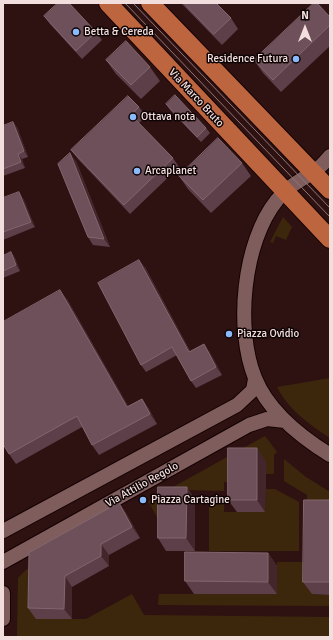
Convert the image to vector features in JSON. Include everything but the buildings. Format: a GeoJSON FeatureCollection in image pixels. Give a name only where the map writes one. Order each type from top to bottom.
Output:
{"type":"FeatureCollection","features":[{"type":"Feature","properties":{"kind":"main road","name":"Via Marco Bruto"},"geometry":{"type":"LineString","coordinates":[[108,3],[285,192]]}},
{"type":"Feature","properties":{"kind":"main road"},"geometry":{"type":"LineString","coordinates":[[150,3],[330,190]]}},
{"type":"Feature","properties":{"kind":"main road"},"geometry":{"type":"LineString","coordinates":[[285,192],[330,239]]}},
{"type":"Feature","properties":{"kind":"street"},"geometry":{"type":"LineString","coordinates":[[330,156],[313,172],[301,178],[285,192],[277,200],[264,222],[247,272],[244,304],[245,330],[255,378],[266,397],[285,421],[330,456]]}},
{"type":"Feature","properties":{"kind":"street"},"geometry":{"type":"LineString","coordinates":[[3,531],[237,405],[253,390],[255,378]]}},
{"type":"Feature","properties":{"kind":"street","name":"Via Attilio Regolo"},"geometry":{"type":"LineString","coordinates":[[3,562],[249,425],[267,420],[285,421]]}},
{"type":"Feature","properties":{"kind":"street"},"geometry":{"type":"LineString","coordinates":[[3,593],[3,619]]}},
{"type":"Feature","properties":{"kind":"shaded area"},"geometry":{"type":"Polygon","coordinates":[[[283,217],[292,227],[286,240],[276,236],[273,243],[270,242],[283,217]]]}},
{"type":"Feature","properties":{"kind":"shaded area"},"geometry":{"type":"Polygon","coordinates":[[[330,378],[330,438],[307,422],[293,409],[277,387],[330,378]]]}},
{"type":"Feature","properties":{"kind":"shaded area"},"geometry":{"type":"Polygon","coordinates":[[[265,436],[277,452],[274,455],[274,474],[266,474],[266,461],[237,483],[224,482],[224,491],[183,490],[161,524],[148,501],[265,436]]]}},
{"type":"Feature","properties":{"kind":"shaded area"},"geometry":{"type":"Polygon","coordinates":[[[284,459],[306,477],[330,492],[330,512],[307,512],[307,495],[284,481],[284,459]]]}},
{"type":"Feature","properties":{"kind":"shaded area"},"geometry":{"type":"Polygon","coordinates":[[[266,489],[275,489],[299,502],[299,551],[209,551],[209,499],[224,499],[224,512],[265,512],[266,489]]]}},
{"type":"Feature","properties":{"kind":"shaded area"},"geometry":{"type":"Polygon","coordinates":[[[277,562],[312,562],[312,594],[330,595],[330,606],[158,605],[159,594],[276,594],[277,562]]]}},
{"type":"Feature","properties":{"kind":"shaded area"},"geometry":{"type":"Polygon","coordinates":[[[37,563],[36,619],[86,619],[132,594],[144,615],[330,617],[330,637],[17,637],[18,578],[26,570],[37,563]]]}},
{"type":"Feature","properties":{"kind":"tram line"},"geometry":{"type":"LineString","coordinates":[[125,3],[330,217]]}},
{"type":"Feature","properties":{"kind":"tram line"},"geometry":{"type":"LineString","coordinates":[[133,3],[330,208]]}},
{"type":"Feature","properties":{"kind":"place","name":"Betta & Cereda"},"geometry":{"type":"Point","coordinates":[76,32]}},
{"type":"Feature","properties":{"kind":"place","name":"Residence Futura"},"geometry":{"type":"Point","coordinates":[296,59]}},
{"type":"Feature","properties":{"kind":"place","name":"Ottava nota"},"geometry":{"type":"Point","coordinates":[133,117]}},
{"type":"Feature","properties":{"kind":"place","name":"Arcaplanet"},"geometry":{"type":"Point","coordinates":[137,171]}},
{"type":"Feature","properties":{"kind":"place","name":"Piazza Ovidio"},"geometry":{"type":"Point","coordinates":[229,334]}},
{"type":"Feature","properties":{"kind":"place","name":"Piazza Cartagine"},"geometry":{"type":"Point","coordinates":[143,500]}}]}
